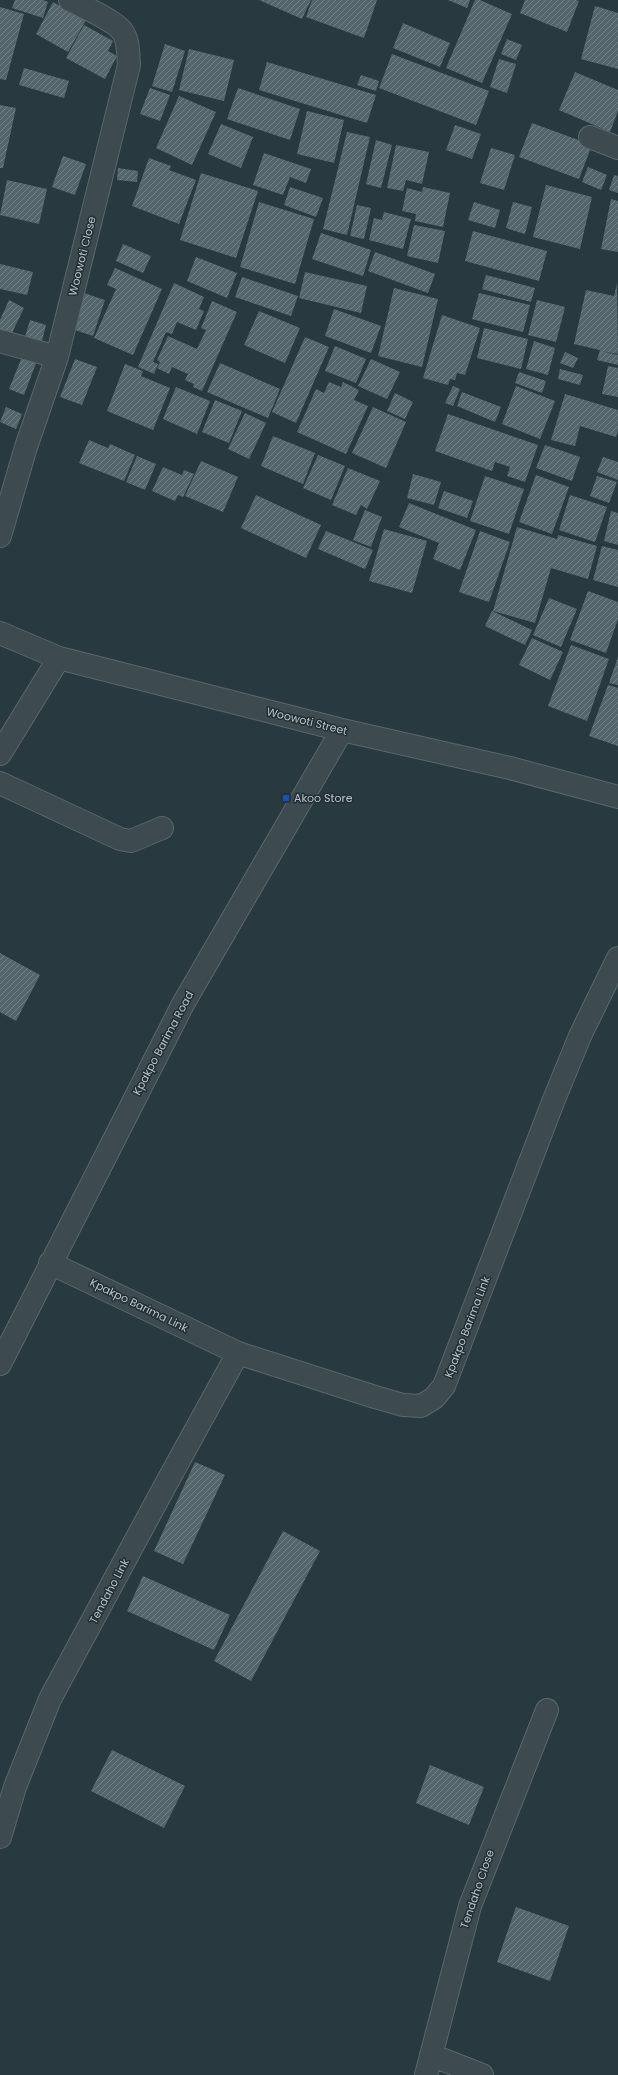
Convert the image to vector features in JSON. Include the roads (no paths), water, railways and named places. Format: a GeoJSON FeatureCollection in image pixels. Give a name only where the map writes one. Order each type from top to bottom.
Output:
{"type":"FeatureCollection","features":[{"type":"Feature","properties":{"kind":"street","name":"Woowoti Close"},"geometry":{"type":"LineString","coordinates":[[0,536],[26,447],[57,357],[129,65],[128,46],[122,31],[92,10],[70,0]]}},
{"type":"Feature","properties":{"kind":"street"},"geometry":{"type":"LineString","coordinates":[[590,137],[618,148]]}},
{"type":"Feature","properties":{"kind":"street"},"geometry":{"type":"LineString","coordinates":[[0,341],[57,357]]}},
{"type":"Feature","properties":{"kind":"street","name":"Woowoti Street"},"geometry":{"type":"LineString","coordinates":[[0,633],[59,658],[342,730],[510,768],[618,797]]}},
{"type":"Feature","properties":{"kind":"street"},"geometry":{"type":"LineString","coordinates":[[0,754],[59,658]]}},
{"type":"Feature","properties":{"kind":"street","name":"Kpakpo Barima Road"},"geometry":{"type":"LineString","coordinates":[[0,1364],[183,1004],[342,730]]}},
{"type":"Feature","properties":{"kind":"street"},"geometry":{"type":"LineString","coordinates":[[0,783],[120,839],[131,841],[162,828]]}},
{"type":"Feature","properties":{"kind":"street","name":"Kpakpo Barima Link"},"geometry":{"type":"LineString","coordinates":[[50,1263],[238,1353],[375,1398],[403,1405],[421,1406],[434,1398],[444,1386],[553,1102],[590,1017],[618,958]]}},
{"type":"Feature","properties":{"kind":"street","name":"Tendaho Link"},"geometry":{"type":"LineString","coordinates":[[0,1837],[15,1787],[50,1699],[238,1353]]}},
{"type":"Feature","properties":{"kind":"street","name":"Tendaho Close"},"geometry":{"type":"LineString","coordinates":[[429,2065],[470,1906],[547,1710]]}},
{"type":"Feature","properties":{"kind":"street"},"geometry":{"type":"LineString","coordinates":[[429,2065],[482,2075]]}},
{"type":"Feature","properties":{"kind":"place","name":"Akoo Store"},"geometry":{"type":"Point","coordinates":[286,798]}}]}
